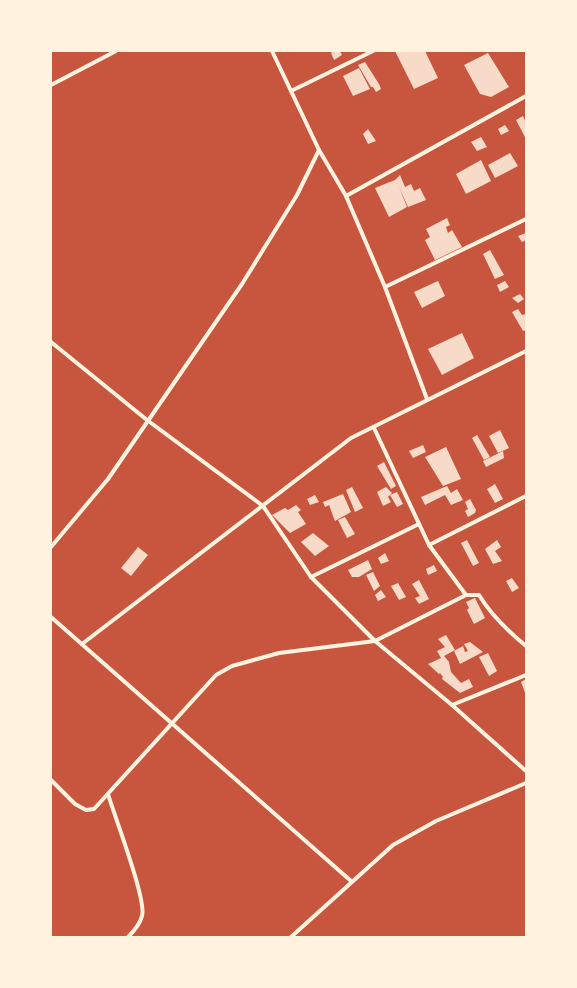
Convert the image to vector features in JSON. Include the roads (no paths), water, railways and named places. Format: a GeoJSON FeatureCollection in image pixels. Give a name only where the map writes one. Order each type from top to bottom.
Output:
{"type":"FeatureCollection","features":[{"type":"Feature","properties":{"kind":"street"},"geometry":{"type":"LineString","coordinates":[[51,84],[116,51]]}},
{"type":"Feature","properties":{"kind":"street"},"geometry":{"type":"LineString","coordinates":[[272,51],[319,150],[346,196],[385,288],[427,400]]}},
{"type":"Feature","properties":{"kind":"street"},"geometry":{"type":"LineString","coordinates":[[292,91],[373,51]]}},
{"type":"Feature","properties":{"kind":"street"},"geometry":{"type":"LineString","coordinates":[[346,196],[526,96]]}},
{"type":"Feature","properties":{"kind":"street"},"geometry":{"type":"LineString","coordinates":[[51,548],[108,478],[242,284],[297,195],[319,150]]}},
{"type":"Feature","properties":{"kind":"street"},"geometry":{"type":"LineString","coordinates":[[385,288],[526,219]]}},
{"type":"Feature","properties":{"kind":"street"},"geometry":{"type":"LineString","coordinates":[[51,342],[147,420],[263,506],[311,577],[375,641],[452,705],[526,772]]}},
{"type":"Feature","properties":{"kind":"street"},"geometry":{"type":"LineString","coordinates":[[82,644],[341,445],[427,400],[526,352]]}},
{"type":"Feature","properties":{"kind":"street"},"geometry":{"type":"LineString","coordinates":[[374,428],[429,545],[466,595]]}},
{"type":"Feature","properties":{"kind":"street"},"geometry":{"type":"LineString","coordinates":[[429,545],[526,496]]}},
{"type":"Feature","properties":{"kind":"street"},"geometry":{"type":"LineString","coordinates":[[311,577],[419,524]]}},
{"type":"Feature","properties":{"kind":"street"},"geometry":{"type":"LineString","coordinates":[[51,780],[75,804],[86,810],[94,809],[216,675],[232,666],[279,653],[375,641],[466,595],[479,595],[484,604],[512,634],[526,646]]}},
{"type":"Feature","properties":{"kind":"street"},"geometry":{"type":"LineString","coordinates":[[51,616],[351,881]]}},
{"type":"Feature","properties":{"kind":"street"},"geometry":{"type":"LineString","coordinates":[[452,705],[526,675]]}},
{"type":"Feature","properties":{"kind":"street"},"geometry":{"type":"LineString","coordinates":[[291,937],[351,881],[393,846],[436,821],[526,783]]}},
{"type":"Feature","properties":{"kind":"street"},"geometry":{"type":"LineString","coordinates":[[108,794],[141,897],[142,916],[135,929],[128,937]]}}]}
